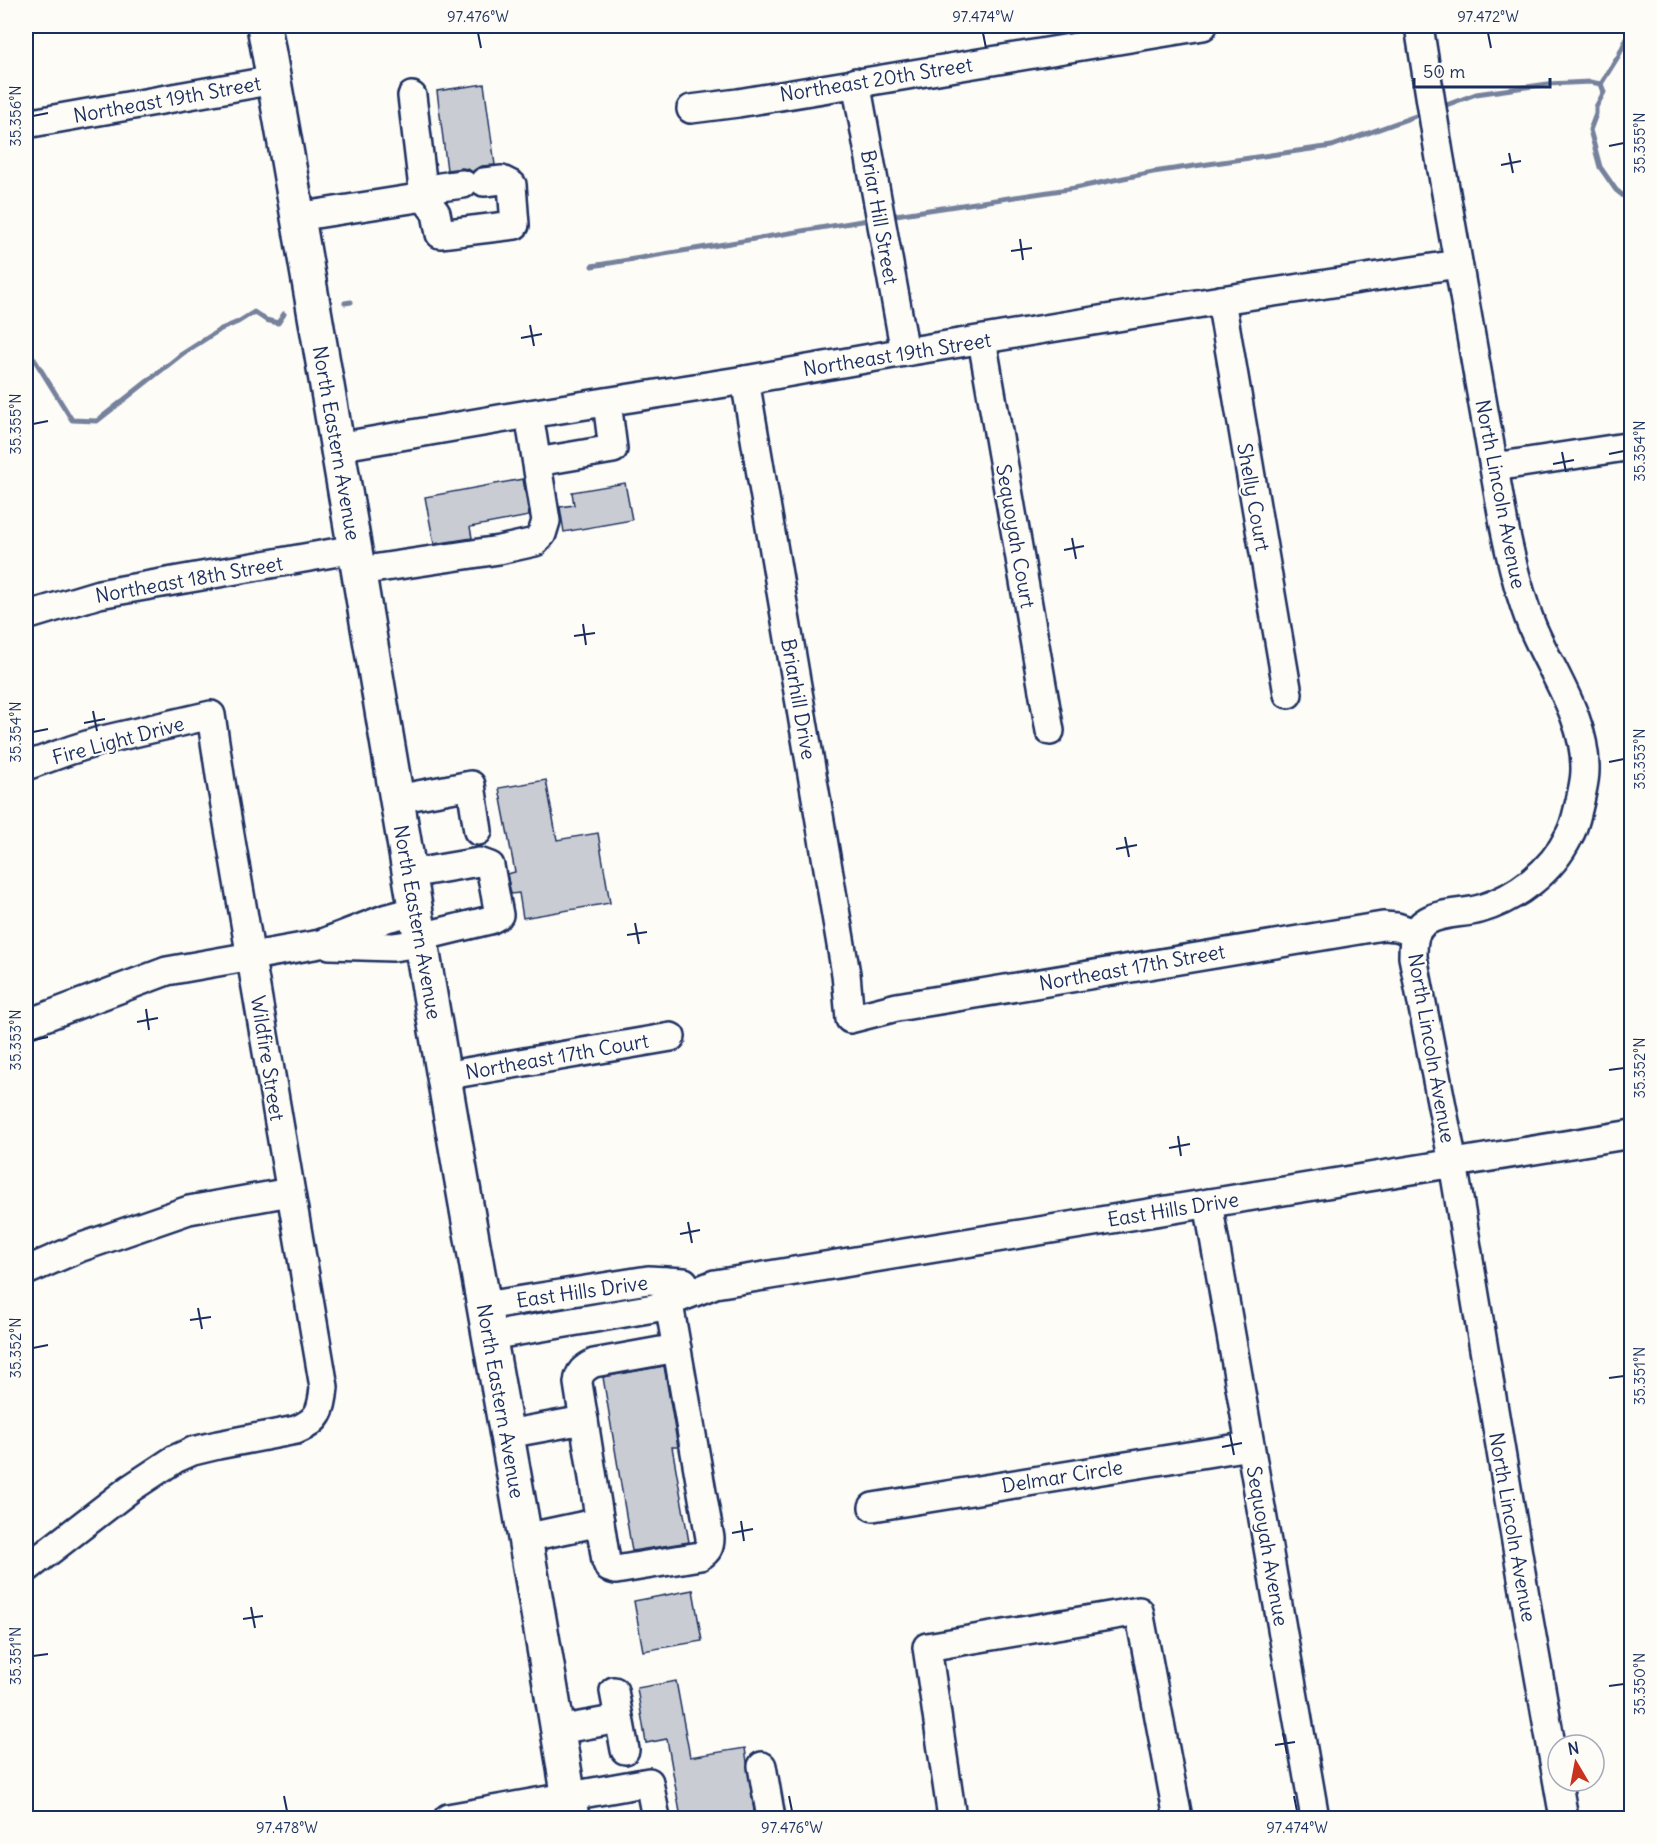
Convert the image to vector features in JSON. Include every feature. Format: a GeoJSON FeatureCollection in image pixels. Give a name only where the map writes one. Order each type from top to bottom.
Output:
{"type":"FeatureCollection","features":[{"type":"Feature","properties":{"kind":"main road","name":"North Eastern Avenue"},"geometry":{"type":"LineString","coordinates":[[264,26],[357,560],[443,1076],[571,1807]]}},
{"type":"Feature","properties":{"kind":"street","name":"Northeast 20th Street"},"geometry":{"type":"LineString","coordinates":[[691,109],[1200,26]]}},
{"type":"Feature","properties":{"kind":"street","name":"North Lincoln Avenue"},"geometry":{"type":"LineString","coordinates":[[1419,26],[1506,536],[1522,598],[1532,626],[1576,721],[1582,741],[1586,771],[1583,791],[1570,834],[1548,867],[1510,896],[1494,904],[1428,920],[1415,933],[1413,945],[1413,957],[1453,1163],[1564,1818]]}},
{"type":"Feature","properties":{"kind":"street","name":"Northeast 19th Street"},"geometry":{"type":"LineString","coordinates":[[26,124],[274,80]]}},
{"type":"Feature","properties":{"kind":"street","name":"Briar Hill Street"},"geometry":{"type":"LineString","coordinates":[[856,82],[905,352]]}},
{"type":"Feature","properties":{"kind":"street"},"geometry":{"type":"LineString","coordinates":[[297,217],[424,197],[440,187],[502,180],[511,184],[515,225],[440,234],[436,213],[424,197],[412,96]]}},
{"type":"Feature","properties":{"kind":"street","name":"Northeast 19th Street"},"geometry":{"type":"LineString","coordinates":[[337,447],[529,414],[745,381],[1221,300],[1458,264]]}},
{"type":"Feature","properties":{"kind":"street","name":"Shelly Court"},"geometry":{"type":"LineString","coordinates":[[1221,300],[1288,694]]}},
{"type":"Feature","properties":{"kind":"street","name":"Sequoyah Court"},"geometry":{"type":"LineString","coordinates":[[982,340],[1050,731]]}},
{"type":"Feature","properties":{"kind":"street","name":"Briarhill Drive"},"geometry":{"type":"LineString","coordinates":[[745,381],[846,974],[850,1019]]}},
{"type":"Feature","properties":{"kind":"street"},"geometry":{"type":"LineString","coordinates":[[529,414],[537,462],[613,449],[607,402]]}},
{"type":"Feature","properties":{"kind":"street"},"geometry":{"type":"LineString","coordinates":[[1495,467],[1632,446]]}},
{"type":"Feature","properties":{"kind":"street","name":"Northeast 18th Street"},"geometry":{"type":"LineString","coordinates":[[26,616],[99,594],[357,560],[499,550],[535,542],[542,534],[546,521],[537,462]]}},
{"type":"Feature","properties":{"kind":"street","name":"Fire Light Drive"},"geometry":{"type":"LineString","coordinates":[[26,766],[103,740],[212,716]]}},
{"type":"Feature","properties":{"kind":"street","name":"Wildfire Street"},"geometry":{"type":"LineString","coordinates":[[26,1569],[131,1488],[175,1460],[193,1451],[306,1426],[319,1413],[323,1400],[324,1387],[221,782],[212,716]]}},
{"type":"Feature","properties":{"kind":"street"},"geometry":{"type":"LineString","coordinates":[[397,799],[471,785],[478,831]]}},
{"type":"Feature","properties":{"kind":"street"},"geometry":{"type":"LineString","coordinates":[[26,1024],[167,971],[320,944],[387,918],[419,930],[490,920],[499,915],[490,866],[479,862],[409,874]]}},
{"type":"Feature","properties":{"kind":"street","name":"Northeast 17th Street"},"geometry":{"type":"LineString","coordinates":[[850,1019],[897,1006],[1383,926],[1397,927],[1415,933]]}},
{"type":"Feature","properties":{"kind":"street","name":"Northeast 17th Court"},"geometry":{"type":"LineString","coordinates":[[443,1076],[671,1037]]}},
{"type":"Feature","properties":{"kind":"street","name":"East Hills Drive"},"geometry":{"type":"LineString","coordinates":[[487,1321],[654,1308],[667,1292],[1632,1134]]}},
{"type":"Feature","properties":{"kind":"street"},"geometry":{"type":"LineString","coordinates":[[26,1270],[90,1244],[189,1210],[290,1192]]}},
{"type":"Feature","properties":{"kind":"street","name":"Sequoyah Avenue"},"geometry":{"type":"LineString","coordinates":[[1208,1203],[1316,1818]]}},
{"type":"Feature","properties":{"kind":"street"},"geometry":{"type":"LineString","coordinates":[[667,1292],[677,1348],[710,1538],[710,1545],[700,1556],[616,1570],[609,1568],[606,1561],[578,1374],[585,1367],[594,1363],[677,1348]]}},
{"type":"Feature","properties":{"kind":"street"},"geometry":{"type":"LineString","coordinates":[[507,1434],[584,1420]]}},
{"type":"Feature","properties":{"kind":"street","name":"Delmar Circle"},"geometry":{"type":"LineString","coordinates":[[873,1506],[1250,1446]]}},
{"type":"Feature","properties":{"kind":"street"},"geometry":{"type":"LineString","coordinates":[[525,1538],[600,1522]]}},
{"type":"Feature","properties":{"kind":"street"},"geometry":{"type":"LineString","coordinates":[[952,1818],[927,1647],[1139,1611],[1178,1818]]}},
{"type":"Feature","properties":{"kind":"street"},"geometry":{"type":"LineString","coordinates":[[614,1691],[625,1750]]}},
{"type":"Feature","properties":{"kind":"street"},"geometry":{"type":"LineString","coordinates":[[558,1730],[619,1719]]}},
{"type":"Feature","properties":{"kind":"street"},"geometry":{"type":"LineString","coordinates":[[762,1766],[771,1818]]}},
{"type":"Feature","properties":{"kind":"street"},"geometry":{"type":"LineString","coordinates":[[448,1818],[571,1807],[649,1782],[656,1818]]}},
{"type":"Feature","properties":{"kind":"building"},"geometry":{"type":"Polygon","coordinates":[[[484,84],[495,165],[482,166],[472,172],[462,168],[447,170],[437,91],[484,84]]]}},
{"type":"Feature","properties":{"kind":"building"},"geometry":{"type":"Polygon","coordinates":[[[523,479],[529,516],[470,527],[472,538],[434,544],[425,497],[523,479]]]}},
{"type":"Feature","properties":{"kind":"building"},"geometry":{"type":"Polygon","coordinates":[[[625,483],[632,520],[564,532],[560,507],[574,505],[572,492],[625,483]]]}},
{"type":"Feature","properties":{"kind":"building"},"geometry":{"type":"Polygon","coordinates":[[[546,780],[557,840],[598,833],[610,903],[523,918],[519,893],[511,894],[507,874],[515,872],[499,788],[546,780]]]}},
{"type":"Feature","properties":{"kind":"building"},"geometry":{"type":"Polygon","coordinates":[[[664,1366],[678,1447],[672,1447],[689,1542],[632,1551],[603,1377],[664,1366]]]}},
{"type":"Feature","properties":{"kind":"building"},"geometry":{"type":"Polygon","coordinates":[[[693,1590],[702,1641],[643,1651],[634,1601],[693,1590]]]}},
{"type":"Feature","properties":{"kind":"building"},"geometry":{"type":"Polygon","coordinates":[[[676,1681],[690,1757],[745,1748],[755,1818],[681,1818],[667,1739],[646,1743],[637,1688],[676,1681]]]}},
{"type":"Feature","properties":{"kind":"waterway"},"geometry":{"type":"LineString","coordinates":[[1601,84],[1619,55],[1632,26]]}},
{"type":"Feature","properties":{"kind":"waterway"},"geometry":{"type":"LineString","coordinates":[[1441,107],[1476,94],[1548,84],[1590,82],[1601,84]]}},
{"type":"Feature","properties":{"kind":"waterway"},"geometry":{"type":"LineString","coordinates":[[1601,84],[1604,92],[1596,107],[1590,130],[1600,167],[1616,190],[1632,203]]}},
{"type":"Feature","properties":{"kind":"waterway"},"geometry":{"type":"LineString","coordinates":[[889,216],[1075,188],[1153,172],[1332,146],[1424,113]]}},
{"type":"Feature","properties":{"kind":"waterway"},"geometry":{"type":"LineString","coordinates":[[592,266],[874,219]]}},
{"type":"Feature","properties":{"kind":"waterway"},"geometry":{"type":"LineString","coordinates":[[345,303],[351,302]]}},
{"type":"Feature","properties":{"kind":"waterway"},"geometry":{"type":"LineString","coordinates":[[26,346],[72,420],[97,421],[182,354],[221,329],[254,312],[266,320],[278,323],[284,314]]}}]}
